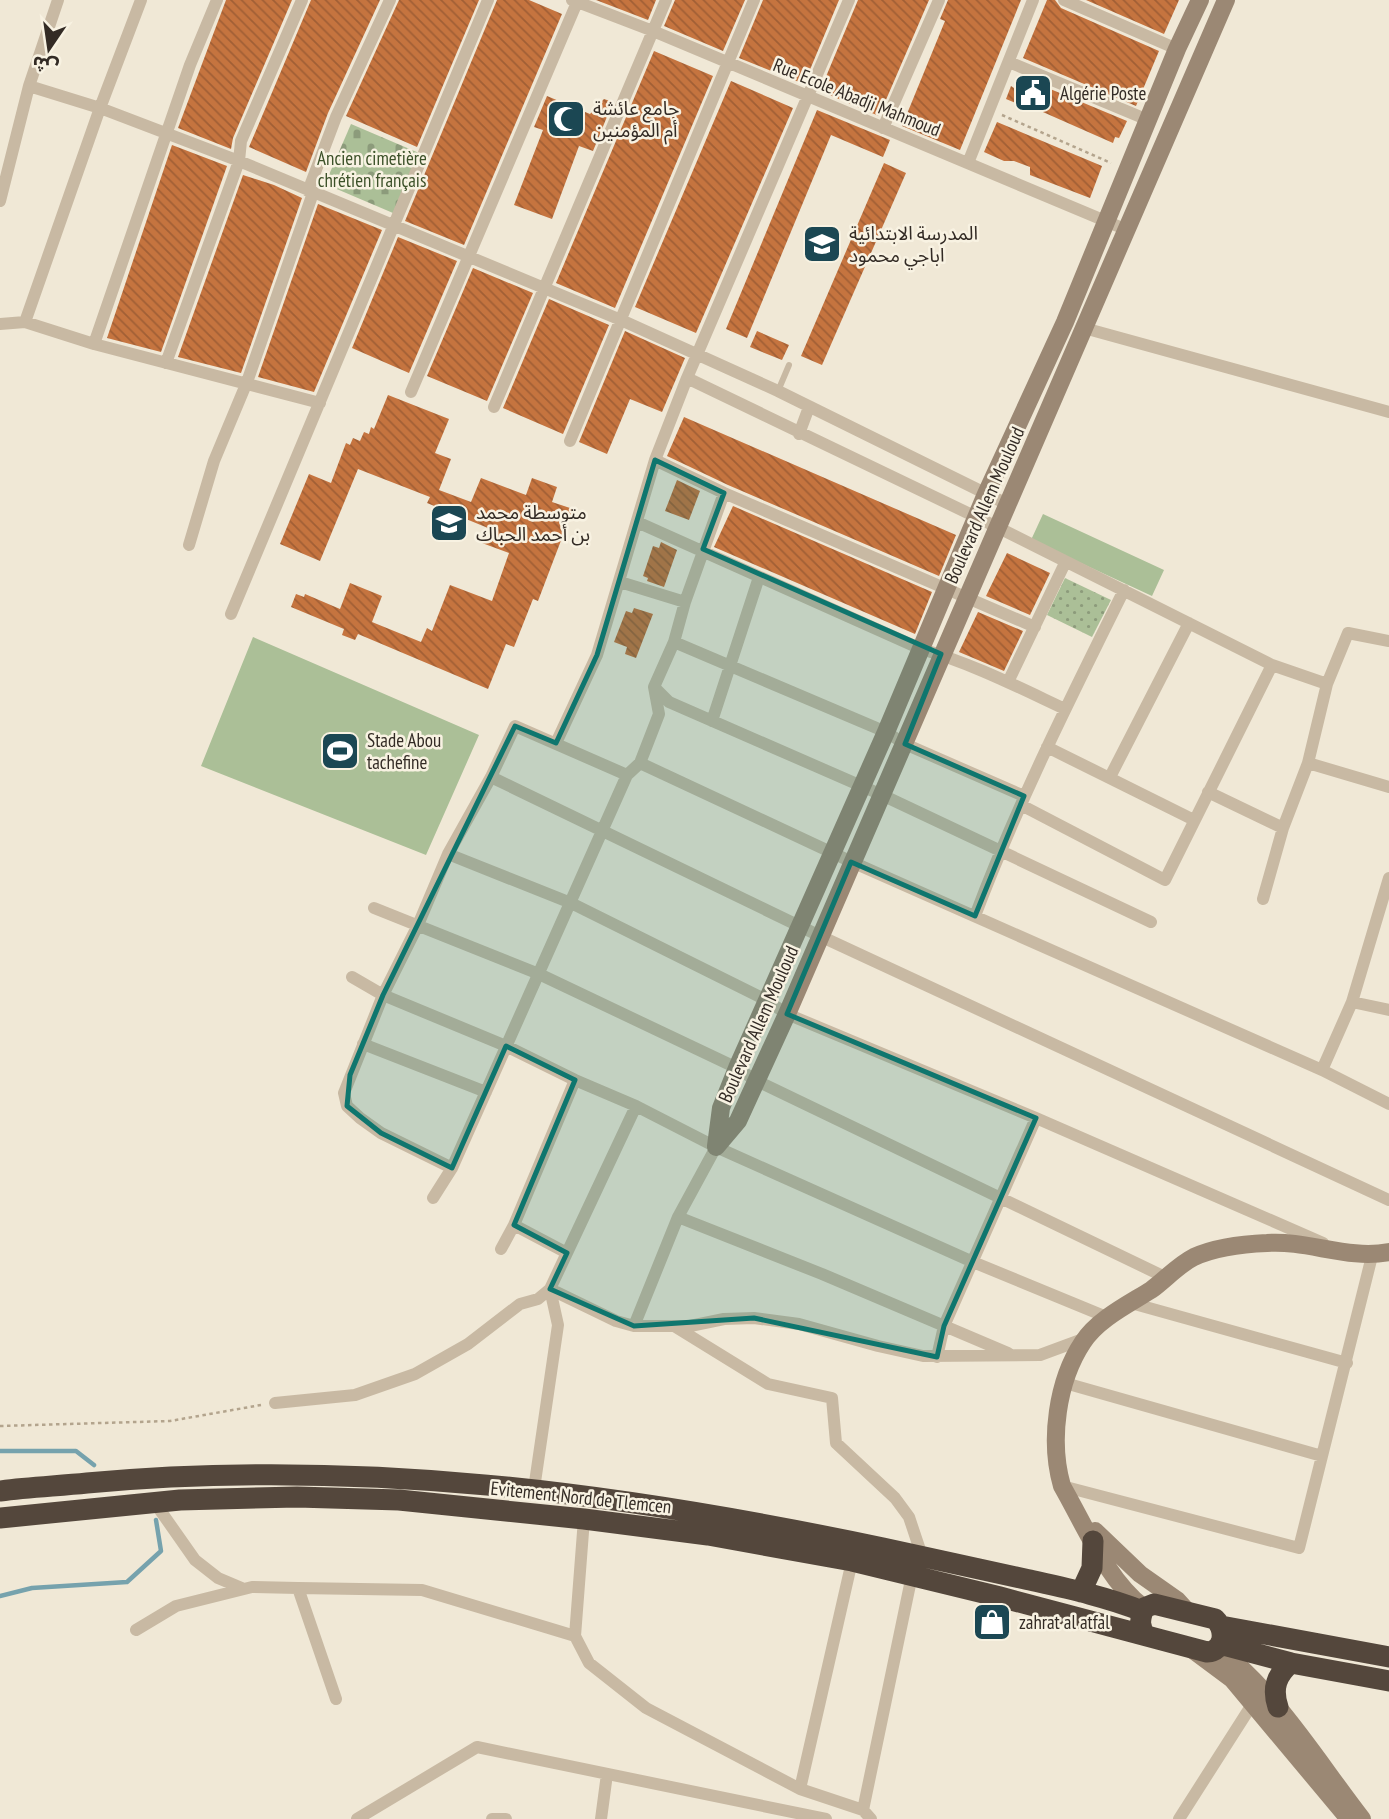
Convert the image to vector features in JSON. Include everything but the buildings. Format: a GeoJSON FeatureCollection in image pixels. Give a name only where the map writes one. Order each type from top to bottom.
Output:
{"type":"FeatureCollection","features":[{"type":"Feature","properties":{"kind":"highway","name":"Evitement Nord de Tlemcen"},"geometry":{"type":"LineString","coordinates":[[0,1491],[156,1477],[276,1474],[410,1477],[534,1489],[663,1506],[917,1565],[1081,1592],[1143,1610],[1154,1604],[1187,1611],[1215,1619],[1220,1639],[1210,1652],[1191,1648],[917,1565],[852,1561],[708,1535],[584,1519],[399,1500],[297,1497],[155,1503],[0,1518]]}},
{"type":"Feature","properties":{"kind":"highway"},"geometry":{"type":"LineString","coordinates":[[1081,1592],[1092,1568],[1093,1541]]}},
{"type":"Feature","properties":{"kind":"highway"},"geometry":{"type":"LineString","coordinates":[[1143,1610],[1140,1625],[1147,1636]]}},
{"type":"Feature","properties":{"kind":"highway"},"geometry":{"type":"LineString","coordinates":[[1220,1639],[1266,1634],[1389,1657]]}},
{"type":"Feature","properties":{"kind":"highway"},"geometry":{"type":"LineString","coordinates":[[1220,1639],[1291,1662],[1389,1681]]}},
{"type":"Feature","properties":{"kind":"highway"},"geometry":{"type":"LineString","coordinates":[[1278,1707],[1275,1687],[1278,1677],[1291,1662]]}},
{"type":"Feature","properties":{"kind":"main road","name":"Boulevard Allem Mouloud"},"geometry":{"type":"LineString","coordinates":[[716,1147],[722,1108],[737,1068],[886,732],[986,494],[1065,321],[1200,0]]}},
{"type":"Feature","properties":{"kind":"main road","name":"Boulevard Allem Mouloud"},"geometry":{"type":"LineString","coordinates":[[716,1147],[738,1121],[787,1014],[850,863],[905,744],[941,654],[1226,0]]}},
{"type":"Feature","properties":{"kind":"main road"},"geometry":{"type":"LineString","coordinates":[[1065,321],[1084,328]]}},
{"type":"Feature","properties":{"kind":"main road"},"geometry":{"type":"LineString","coordinates":[[1143,1610],[1117,1582],[1062,1486],[1057,1469],[1056,1422],[1065,1383],[1083,1341],[1109,1318],[1192,1258],[1221,1248],[1270,1242],[1380,1254]]}},
{"type":"Feature","properties":{"kind":"main road"},"geometry":{"type":"LineString","coordinates":[[1078,1515],[1130,1565],[1168,1592],[1187,1611]]}},
{"type":"Feature","properties":{"kind":"main road"},"geometry":{"type":"LineString","coordinates":[[1220,1639],[1278,1707],[1362,1819]]}},
{"type":"Feature","properties":{"kind":"main road"},"geometry":{"type":"LineString","coordinates":[[1191,1648],[1232,1679],[1349,1819]]}},
{"type":"Feature","properties":{"kind":"street"},"geometry":{"type":"LineString","coordinates":[[0,201],[29,86],[58,0]]}},
{"type":"Feature","properties":{"kind":"street"},"geometry":{"type":"LineString","coordinates":[[25,322],[141,0]]}},
{"type":"Feature","properties":{"kind":"street"},"geometry":{"type":"LineString","coordinates":[[94,344],[191,65],[217,0]]}},
{"type":"Feature","properties":{"kind":"street"},"geometry":{"type":"LineString","coordinates":[[166,363],[239,161],[241,141],[302,0]]}},
{"type":"Feature","properties":{"kind":"street"},"geometry":{"type":"LineString","coordinates":[[189,545],[214,461],[247,382],[335,117],[390,0]]}},
{"type":"Feature","properties":{"kind":"street"},"geometry":{"type":"LineString","coordinates":[[231,614],[488,0]]}},
{"type":"Feature","properties":{"kind":"street"},"geometry":{"type":"LineString","coordinates":[[494,407],[666,0]]}},
{"type":"Feature","properties":{"kind":"street"},"geometry":{"type":"LineString","coordinates":[[570,441],[754,0]]}},
{"type":"Feature","properties":{"kind":"street"},"geometry":{"type":"LineString","coordinates":[[556,743],[597,655],[655,460],[696,354],[849,0]]}},
{"type":"Feature","properties":{"kind":"street"},"geometry":{"type":"LineString","coordinates":[[883,128],[939,0]]}},
{"type":"Feature","properties":{"kind":"street"},"geometry":{"type":"LineString","coordinates":[[968,163],[1034,0]]}},
{"type":"Feature","properties":{"kind":"street"},"geometry":{"type":"LineString","coordinates":[[1064,0],[1177,50]]}},
{"type":"Feature","properties":{"kind":"street"},"geometry":{"type":"LineString","coordinates":[[411,392],[575,1]]}},
{"type":"Feature","properties":{"kind":"street","name":"Rue Ecole Abadji Mahmoud"},"geometry":{"type":"LineString","coordinates":[[575,1],[1127,229]]}},
{"type":"Feature","properties":{"kind":"street"},"geometry":{"type":"LineString","coordinates":[[1009,62],[1148,120]]}},
{"type":"Feature","properties":{"kind":"street"},"geometry":{"type":"LineString","coordinates":[[29,86],[100,108],[239,161],[621,320],[778,391],[1007,504]]}},
{"type":"Feature","properties":{"kind":"street"},"geometry":{"type":"LineString","coordinates":[[0,324],[25,322],[94,344],[320,403]]}},
{"type":"Feature","properties":{"kind":"street"},"geometry":{"type":"LineString","coordinates":[[1084,328],[1389,412]]}},
{"type":"Feature","properties":{"kind":"street"},"geometry":{"type":"LineString","coordinates":[[687,378],[997,527],[1272,665],[1327,684]]}},
{"type":"Feature","properties":{"kind":"street"},"geometry":{"type":"LineString","coordinates":[[799,434],[809,407]]}},
{"type":"Feature","properties":{"kind":"street"},"geometry":{"type":"LineString","coordinates":[[655,460],[724,493],[1035,627]]}},
{"type":"Feature","properties":{"kind":"street"},"geometry":{"type":"LineString","coordinates":[[433,1198],[452,1168],[627,775],[640,763],[659,714],[654,687],[674,642],[685,602],[724,493]]}},
{"type":"Feature","properties":{"kind":"street"},"geometry":{"type":"LineString","coordinates":[[637,522],[703,549],[759,577],[921,649],[941,654],[1065,709]]}},
{"type":"Feature","properties":{"kind":"street"},"geometry":{"type":"LineString","coordinates":[[1008,682],[1065,563]]}},
{"type":"Feature","properties":{"kind":"street"},"geometry":{"type":"LineString","coordinates":[[712,721],[759,577]]}},
{"type":"Feature","properties":{"kind":"street"},"geometry":{"type":"LineString","coordinates":[[620,582],[685,602]]}},
{"type":"Feature","properties":{"kind":"street"},"geometry":{"type":"LineString","coordinates":[[975,916],[999,852],[1124,590]]}},
{"type":"Feature","properties":{"kind":"street"},"geometry":{"type":"LineString","coordinates":[[1110,777],[1189,623]]}},
{"type":"Feature","properties":{"kind":"street"},"geometry":{"type":"LineString","coordinates":[[1263,899],[1283,828],[1308,763],[1327,684],[1348,633],[1389,641]]}},
{"type":"Feature","properties":{"kind":"street"},"geometry":{"type":"LineString","coordinates":[[674,642],[886,732],[905,744],[1023,801],[1165,880],[1272,665]]}},
{"type":"Feature","properties":{"kind":"street"},"geometry":{"type":"LineString","coordinates":[[654,687],[669,702],[882,795],[1151,922]]}},
{"type":"Feature","properties":{"kind":"street"},"geometry":{"type":"LineString","coordinates":[[452,1168],[381,1133],[347,1106],[344,1093],[383,995],[418,925],[448,854],[491,778],[515,726],[627,775]]}},
{"type":"Feature","properties":{"kind":"street"},"geometry":{"type":"LineString","coordinates":[[1047,747],[1194,820]]}},
{"type":"Feature","properties":{"kind":"street"},"geometry":{"type":"LineString","coordinates":[[640,763],[852,862],[1322,1070],[1389,1104]]}},
{"type":"Feature","properties":{"kind":"street"},"geometry":{"type":"LineString","coordinates":[[1308,763],[1389,787]]}},
{"type":"Feature","properties":{"kind":"street"},"geometry":{"type":"LineString","coordinates":[[491,778],[820,936],[1389,1200]]}},
{"type":"Feature","properties":{"kind":"street"},"geometry":{"type":"LineString","coordinates":[[1208,792],[1283,828]]}},
{"type":"Feature","properties":{"kind":"street"},"geometry":{"type":"LineString","coordinates":[[448,854],[571,903],[766,1000],[787,1014],[1036,1118],[1341,1251]]}},
{"type":"Feature","properties":{"kind":"street"},"geometry":{"type":"LineString","coordinates":[[1322,1070],[1352,1002],[1389,878]]}},
{"type":"Feature","properties":{"kind":"street"},"geometry":{"type":"LineString","coordinates":[[374,908],[539,974],[1167,1278]]}},
{"type":"Feature","properties":{"kind":"street"},"geometry":{"type":"LineString","coordinates":[[352,977],[383,995],[506,1046],[636,1106],[716,1147],[973,1262],[1109,1318]]}},
{"type":"Feature","properties":{"kind":"street"},"geometry":{"type":"LineString","coordinates":[[1352,1002],[1389,1010]]}},
{"type":"Feature","properties":{"kind":"street"},"geometry":{"type":"LineString","coordinates":[[363,1044],[486,1092]]}},
{"type":"Feature","properties":{"kind":"street"},"geometry":{"type":"LineString","coordinates":[[501,1249],[514,1225],[575,1080]]}},
{"type":"Feature","properties":{"kind":"street"},"geometry":{"type":"LineString","coordinates":[[275,1403],[355,1395],[415,1374],[468,1344],[520,1304],[538,1298],[550,1289],[636,1106]]}},
{"type":"Feature","properties":{"kind":"street"},"geometry":{"type":"LineString","coordinates":[[937,1357],[944,1326],[1036,1118]]}},
{"type":"Feature","properties":{"kind":"street"},"geometry":{"type":"LineString","coordinates":[[634,1326],[678,1217],[716,1147]]}},
{"type":"Feature","properties":{"kind":"street"},"geometry":{"type":"LineString","coordinates":[[678,1217],[822,1273],[1012,1355]]}},
{"type":"Feature","properties":{"kind":"street"},"geometry":{"type":"LineString","coordinates":[[514,1225],[567,1253]]}},
{"type":"Feature","properties":{"kind":"street"},"geometry":{"type":"LineString","coordinates":[[1062,1486],[1299,1548],[1347,1363],[1380,1254]]}},
{"type":"Feature","properties":{"kind":"street"},"geometry":{"type":"LineString","coordinates":[[550,1289],[616,1321],[634,1326],[690,1326],[724,1319],[754,1318],[799,1324],[878,1346],[937,1357],[1040,1354],[1087,1337]]}},
{"type":"Feature","properties":{"kind":"street"},"geometry":{"type":"LineString","coordinates":[[534,1489],[558,1325],[550,1289]]}},
{"type":"Feature","properties":{"kind":"street"},"geometry":{"type":"LineString","coordinates":[[1131,1303],[1347,1363]]}},
{"type":"Feature","properties":{"kind":"street"},"geometry":{"type":"LineString","coordinates":[[584,1519],[575,1636],[589,1663],[646,1708],[800,1788],[867,1815],[917,1565],[909,1517],[895,1498],[835,1443],[832,1398],[768,1384],[673,1326]]}},
{"type":"Feature","properties":{"kind":"street"},"geometry":{"type":"LineString","coordinates":[[1065,1383],[1322,1456]]}},
{"type":"Feature","properties":{"kind":"street"},"geometry":{"type":"LineString","coordinates":[[155,1503],[195,1560],[218,1578],[244,1589]]}},
{"type":"Feature","properties":{"kind":"street"},"geometry":{"type":"LineString","coordinates":[[800,1788],[852,1561]]}},
{"type":"Feature","properties":{"kind":"street"},"geometry":{"type":"LineString","coordinates":[[136,1630],[176,1606],[244,1589],[298,1588],[422,1591],[575,1636]]}},
{"type":"Feature","properties":{"kind":"street"},"geometry":{"type":"LineString","coordinates":[[298,1588],[336,1699]]}},
{"type":"Feature","properties":{"kind":"street"},"geometry":{"type":"LineString","coordinates":[[1179,1819],[1253,1703]]}},
{"type":"Feature","properties":{"kind":"street"},"geometry":{"type":"LineString","coordinates":[[357,1819],[477,1746],[826,1819]]}},
{"type":"Feature","properties":{"kind":"street"},"geometry":{"type":"LineString","coordinates":[[601,1819],[607,1774]]}},
{"type":"Feature","properties":{"kind":"street"},"geometry":{"type":"LineString","coordinates":[[492,1819],[506,1819]]}},
{"type":"Feature","properties":{"kind":"lane"},"geometry":{"type":"LineString","coordinates":[[778,391],[789,365]]}},
{"type":"Feature","properties":{"kind":"path"},"geometry":{"type":"LineString","coordinates":[[990,109],[1127,170]]}},
{"type":"Feature","properties":{"kind":"path"},"geometry":{"type":"LineString","coordinates":[[0,1426],[170,1421],[275,1403]]}},
{"type":"Feature","properties":{"kind":"highlighted area"},"geometry":{"type":"Polygon","coordinates":[[[655,460],[724,493],[703,549],[941,654],[905,744],[1024,796],[975,916],[851,862],[787,1014],[1036,1118],[944,1326],[937,1357],[754,1318],[634,1326],[550,1289],[567,1253],[514,1225],[575,1080],[506,1046],[452,1168],[381,1133],[347,1106],[350,1075],[383,995],[515,726],[556,743],[597,655],[655,460]]]}},
{"type":"Feature","properties":{"kind":"green space","name":"Ancien cimetière chrétien français"},"geometry":{"type":"Polygon","coordinates":[[[351,124],[419,153],[393,213],[325,184],[351,124]]]}},
{"type":"Feature","properties":{"kind":"green space"},"geometry":{"type":"Polygon","coordinates":[[[1043,514],[1164,570],[1152,596],[1031,540],[1043,514]]]}},
{"type":"Feature","properties":{"kind":"green space"},"geometry":{"type":"Polygon","coordinates":[[[1065,578],[1111,600],[1092,637],[1047,615],[1065,578]]]}},
{"type":"Feature","properties":{"kind":"green space","name":"Stade Abou tachefine"},"geometry":{"type":"Polygon","coordinates":[[[253,637],[479,735],[426,855],[201,766],[253,637]]]}},
{"type":"Feature","properties":{"kind":"waterway"},"geometry":{"type":"LineString","coordinates":[[0,1451],[76,1451],[94,1465]]}},
{"type":"Feature","properties":{"kind":"waterway"},"geometry":{"type":"LineString","coordinates":[[0,1596],[32,1588],[127,1582],[161,1551],[156,1520]]}},
{"type":"Feature","properties":{"kind":"place","name":"Algérie Poste"},"geometry":{"type":"Point","coordinates":[1033,93]}},
{"type":"Feature","properties":{"kind":"place","name":"جامع عائشة أم المؤمنين"},"geometry":{"type":"Point","coordinates":[566,119]}},
{"type":"Feature","properties":{"kind":"place","name":"المدرسة الابتدائية اباجي محمود"},"geometry":{"type":"Point","coordinates":[822,244]}},
{"type":"Feature","properties":{"kind":"place","name":"متوسطة محمد بن أحمد الحباك"},"geometry":{"type":"Point","coordinates":[449,523]}},
{"type":"Feature","properties":{"kind":"place","name":"Stade Abou tachefine"},"geometry":{"type":"Point","coordinates":[340,751]}},
{"type":"Feature","properties":{"kind":"place","name":"zahrat al atfal"},"geometry":{"type":"Point","coordinates":[992,1622]}}]}
